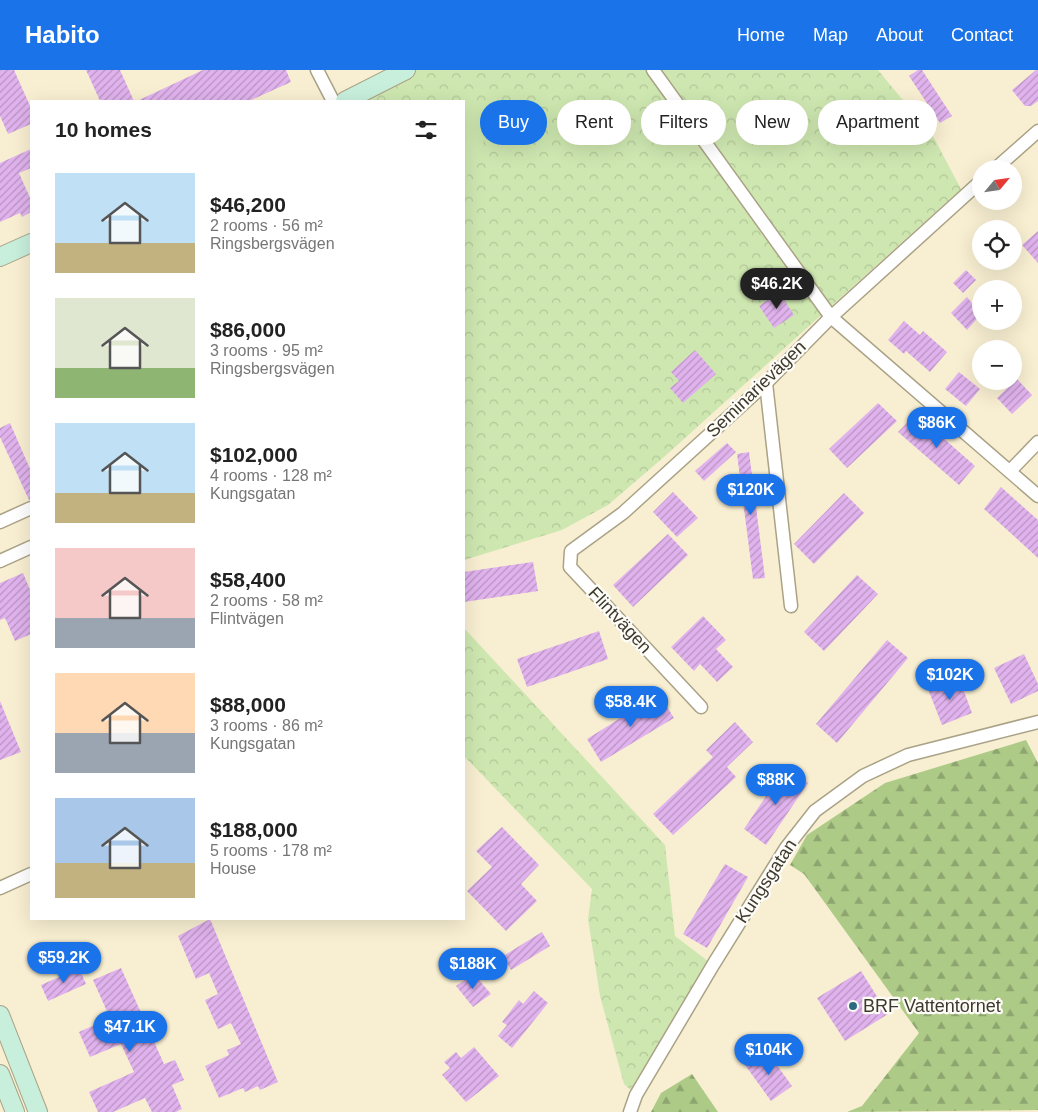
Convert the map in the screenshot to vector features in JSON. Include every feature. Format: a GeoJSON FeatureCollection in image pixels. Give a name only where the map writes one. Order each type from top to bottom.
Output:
{"type":"FeatureCollection","features":[{"type":"Feature","properties":{"kind":"main road"},"geometry":{"type":"LineString","coordinates":[[347,100],[406,70]]}},
{"type":"Feature","properties":{"kind":"main road"},"geometry":{"type":"LineString","coordinates":[[0,257],[30,243]]}},
{"type":"Feature","properties":{"kind":"main road"},"geometry":{"type":"LineString","coordinates":[[0,1015],[38,1112]]}},
{"type":"Feature","properties":{"kind":"main road"},"geometry":{"type":"LineString","coordinates":[[1,1078],[15,1112]]}},
{"type":"Feature","properties":{"kind":"street"},"geometry":{"type":"LineString","coordinates":[[317,70],[332,100]]}},
{"type":"Feature","properties":{"kind":"street"},"geometry":{"type":"LineString","coordinates":[[653,70],[831,318],[1038,496]]}},
{"type":"Feature","properties":{"kind":"street"},"geometry":{"type":"LineString","coordinates":[[1005,160],[1038,132]]}},
{"type":"Feature","properties":{"kind":"street","name":"Seminarievägen"},"geometry":{"type":"LineString","coordinates":[[571,551],[623,513],[972,189]]}},
{"type":"Feature","properties":{"kind":"street"},"geometry":{"type":"LineString","coordinates":[[766,382],[791,606]]}},
{"type":"Feature","properties":{"kind":"street"},"geometry":{"type":"LineString","coordinates":[[1010,472],[1038,442]]}},
{"type":"Feature","properties":{"kind":"street"},"geometry":{"type":"LineString","coordinates":[[0,522],[30,508]]}},
{"type":"Feature","properties":{"kind":"street"},"geometry":{"type":"LineString","coordinates":[[0,561],[30,547]]}},
{"type":"Feature","properties":{"kind":"street","name":"Flintvägen"},"geometry":{"type":"LineString","coordinates":[[571,551],[570,567],[701,707]]}},
{"type":"Feature","properties":{"kind":"street","name":"Kungsgatan"},"geometry":{"type":"LineString","coordinates":[[630,1112],[636,1095],[717,959],[786,848],[815,812],[863,776],[908,755],[1038,722]]}},
{"type":"Feature","properties":{"kind":"street"},"geometry":{"type":"LineString","coordinates":[[0,888],[30,874]]}},
{"type":"Feature","properties":{"kind":"street"},"geometry":{"type":"LineString","coordinates":[[1,1078],[22,1071]]}},
{"type":"Feature","properties":{"kind":"green space"},"geometry":{"type":"Polygon","coordinates":[[[406,70],[878,70],[903,100],[818,100],[818,145],[937,144],[961,189],[664,457],[608,505],[562,530],[465,560],[465,100],[347,100],[406,70]]]}},
{"type":"Feature","properties":{"kind":"green space"},"geometry":{"type":"Polygon","coordinates":[[[465,102],[480,102],[480,145],[483,145],[465,179],[465,102]]]}},
{"type":"Feature","properties":{"kind":"green space"},"geometry":{"type":"Polygon","coordinates":[[[465,629],[665,845],[675,936],[713,965],[636,1095],[624,1084],[600,996],[588,919],[592,889],[465,757],[465,629]]]}},
{"type":"Feature","properties":{"kind":"green space"},"geometry":{"type":"Polygon","coordinates":[[[1026,740],[1038,763],[1038,1110],[847,1112],[862,1106],[919,1033],[804,874],[790,865],[807,835],[885,783],[1026,740]]]}},
{"type":"Feature","properties":{"kind":"green space"},"geometry":{"type":"Polygon","coordinates":[[[692,1074],[718,1112],[651,1112],[661,1093],[692,1074]]]}},
{"type":"Feature","properties":{"kind":"building"},"geometry":{"type":"Polygon","coordinates":[[[0,70],[14,70],[30,106],[30,124],[8,134],[0,116],[0,70]]]}},
{"type":"Feature","properties":{"kind":"building"},"geometry":{"type":"Polygon","coordinates":[[[86,70],[120,70],[134,100],[100,100],[86,70]]]}},
{"type":"Feature","properties":{"kind":"building"},"geometry":{"type":"Polygon","coordinates":[[[203,70],[286,70],[291,82],[251,100],[139,100],[203,70]]]}},
{"type":"Feature","properties":{"kind":"building"},"geometry":{"type":"Polygon","coordinates":[[[918,70],[922,70],[952,116],[940,123],[937,118],[937,100],[925,100],[909,76],[918,70]]]}},
{"type":"Feature","properties":{"kind":"building"},"geometry":{"type":"Polygon","coordinates":[[[1038,70],[1038,101],[1031,106],[1025,106],[1012,90],[1038,70]]]}},
{"type":"Feature","properties":{"kind":"building"},"geometry":{"type":"Polygon","coordinates":[[[30,149],[30,168],[19,173],[30,198],[30,213],[22,217],[20,213],[0,222],[0,163],[30,149]]]}},
{"type":"Feature","properties":{"kind":"building"},"geometry":{"type":"Polygon","coordinates":[[[1038,231],[1038,263],[1022,245],[1038,231]]]}},
{"type":"Feature","properties":{"kind":"building"},"geometry":{"type":"Polygon","coordinates":[[[966,270],[976,280],[972,280],[972,284],[963,293],[953,283],[966,270]]]}},
{"type":"Feature","properties":{"kind":"building"},"geometry":{"type":"Polygon","coordinates":[[[779,292],[794,315],[774,328],[759,306],[779,292]]]}},
{"type":"Feature","properties":{"kind":"building"},"geometry":{"type":"Polygon","coordinates":[[[967,297],[972,303],[972,324],[967,330],[951,313],[967,297]]]}},
{"type":"Feature","properties":{"kind":"building"},"geometry":{"type":"Polygon","coordinates":[[[904,321],[920,335],[923,331],[947,352],[930,372],[906,351],[904,354],[888,340],[904,321]]]}},
{"type":"Feature","properties":{"kind":"building"},"geometry":{"type":"Polygon","coordinates":[[[695,350],[716,374],[683,403],[670,388],[679,381],[671,372],[695,350]]]}},
{"type":"Feature","properties":{"kind":"building"},"geometry":{"type":"Polygon","coordinates":[[[959,372],[972,383],[972,390],[979,390],[966,406],[945,389],[959,372]]]}},
{"type":"Feature","properties":{"kind":"building"},"geometry":{"type":"Polygon","coordinates":[[[1022,384],[1032,395],[1012,414],[997,398],[1005,390],[1022,390],[1022,384]]]}},
{"type":"Feature","properties":{"kind":"building"},"geometry":{"type":"Polygon","coordinates":[[[878,403],[897,421],[847,468],[829,449],[878,403]]]}},
{"type":"Feature","properties":{"kind":"building"},"geometry":{"type":"Polygon","coordinates":[[[916,414],[975,466],[959,485],[898,432],[916,414]]]}},
{"type":"Feature","properties":{"kind":"building"},"geometry":{"type":"Polygon","coordinates":[[[10,423],[30,469],[30,500],[0,437],[0,428],[10,423]]]}},
{"type":"Feature","properties":{"kind":"building"},"geometry":{"type":"Polygon","coordinates":[[[727,443],[736,452],[704,481],[695,471],[727,443]]]}},
{"type":"Feature","properties":{"kind":"building"},"geometry":{"type":"Polygon","coordinates":[[[749,452],[765,578],[753,579],[737,454],[749,452]]]}},
{"type":"Feature","properties":{"kind":"building"},"geometry":{"type":"Polygon","coordinates":[[[1001,487],[1038,520],[1038,558],[984,509],[1001,487]]]}},
{"type":"Feature","properties":{"kind":"building"},"geometry":{"type":"Polygon","coordinates":[[[673,492],[698,518],[677,537],[653,512],[673,492]]]}},
{"type":"Feature","properties":{"kind":"building"},"geometry":{"type":"Polygon","coordinates":[[[844,493],[864,513],[814,564],[794,544],[844,493]]]}},
{"type":"Feature","properties":{"kind":"building"},"geometry":{"type":"Polygon","coordinates":[[[668,534],[688,555],[633,607],[613,585],[668,534]]]}},
{"type":"Feature","properties":{"kind":"building"},"geometry":{"type":"Polygon","coordinates":[[[533,562],[538,591],[465,602],[465,572],[533,562]]]}},
{"type":"Feature","properties":{"kind":"building"},"geometry":{"type":"Polygon","coordinates":[[[23,573],[30,590],[30,634],[15,641],[5,618],[0,620],[0,583],[23,573]]]}},
{"type":"Feature","properties":{"kind":"building"},"geometry":{"type":"Polygon","coordinates":[[[857,575],[878,594],[824,651],[804,632],[857,575]]]}},
{"type":"Feature","properties":{"kind":"building"},"geometry":{"type":"Polygon","coordinates":[[[703,616],[726,640],[716,649],[733,667],[717,682],[700,664],[694,671],[671,647],[703,616]]]}},
{"type":"Feature","properties":{"kind":"building"},"geometry":{"type":"Polygon","coordinates":[[[599,631],[608,659],[527,687],[517,659],[599,631]]]}},
{"type":"Feature","properties":{"kind":"building"},"geometry":{"type":"Polygon","coordinates":[[[887,640],[908,658],[837,743],[816,724],[887,640]]]}},
{"type":"Feature","properties":{"kind":"building"},"geometry":{"type":"Polygon","coordinates":[[[1024,654],[1038,684],[1038,691],[1011,704],[994,668],[1024,654]]]}},
{"type":"Feature","properties":{"kind":"building"},"geometry":{"type":"Polygon","coordinates":[[[959,678],[972,713],[942,725],[928,689],[959,678]]]}},
{"type":"Feature","properties":{"kind":"building"},"geometry":{"type":"Polygon","coordinates":[[[659,694],[674,718],[601,762],[587,739],[659,694]]]}},
{"type":"Feature","properties":{"kind":"building"},"geometry":{"type":"Polygon","coordinates":[[[0,701],[21,752],[0,760],[0,701]]]}},
{"type":"Feature","properties":{"kind":"building"},"geometry":{"type":"Polygon","coordinates":[[[735,722],[753,742],[727,767],[736,777],[673,835],[653,814],[713,757],[706,750],[735,722]]]}},
{"type":"Feature","properties":{"kind":"building"},"geometry":{"type":"Polygon","coordinates":[[[785,768],[808,783],[766,845],[744,829],[785,768]]]}},
{"type":"Feature","properties":{"kind":"building"},"geometry":{"type":"Polygon","coordinates":[[[502,827],[539,865],[521,884],[537,901],[506,931],[467,891],[492,867],[476,851],[502,827]]]}},
{"type":"Feature","properties":{"kind":"building"},"geometry":{"type":"Polygon","coordinates":[[[725,864],[748,877],[707,948],[683,934],[725,864]]]}},
{"type":"Feature","properties":{"kind":"building"},"geometry":{"type":"Polygon","coordinates":[[[210,920],[278,1082],[260,1090],[258,1086],[245,1092],[243,1088],[219,1098],[205,1066],[229,1055],[227,1050],[241,1044],[231,1023],[218,1029],[205,1000],[218,994],[209,973],[196,979],[178,936],[210,920]]]}},
{"type":"Feature","properties":{"kind":"building"},"geometry":{"type":"Polygon","coordinates":[[[542,932],[550,946],[511,970],[503,956],[542,932]]]}},
{"type":"Feature","properties":{"kind":"building"},"geometry":{"type":"Polygon","coordinates":[[[79,968],[86,984],[48,1001],[41,985],[79,968]]]}},
{"type":"Feature","properties":{"kind":"building"},"geometry":{"type":"Polygon","coordinates":[[[121,968],[164,1064],[175,1060],[184,1080],[172,1085],[182,1109],[176,1112],[152,1112],[145,1098],[113,1112],[98,1112],[89,1092],[134,1072],[121,1044],[90,1057],[79,1032],[110,1018],[93,980],[121,968]]]}},
{"type":"Feature","properties":{"kind":"building","name":"BRF Vattentornet"},"geometry":{"type":"Polygon","coordinates":[[[861,971],[888,1014],[845,1041],[817,998],[861,971]]]}},
{"type":"Feature","properties":{"kind":"building"},"geometry":{"type":"Polygon","coordinates":[[[474,974],[491,994],[473,1007],[456,986],[474,974]]]}},
{"type":"Feature","properties":{"kind":"building"},"geometry":{"type":"Polygon","coordinates":[[[534,991],[548,1003],[512,1048],[498,1036],[507,1025],[502,1022],[519,1000],[523,1004],[534,991]]]}},
{"type":"Feature","properties":{"kind":"building"},"geometry":{"type":"Polygon","coordinates":[[[474,1047],[499,1076],[466,1102],[442,1075],[450,1068],[444,1062],[456,1052],[461,1058],[474,1047]]]}},
{"type":"Feature","properties":{"kind":"building"},"geometry":{"type":"Polygon","coordinates":[[[766,1050],[792,1086],[771,1101],[745,1065],[766,1050]]]}},
{"type":"Feature","properties":{"kind":"place","name":"BRF Vattentornet"},"geometry":{"type":"Point","coordinates":[853,1006]}}]}
